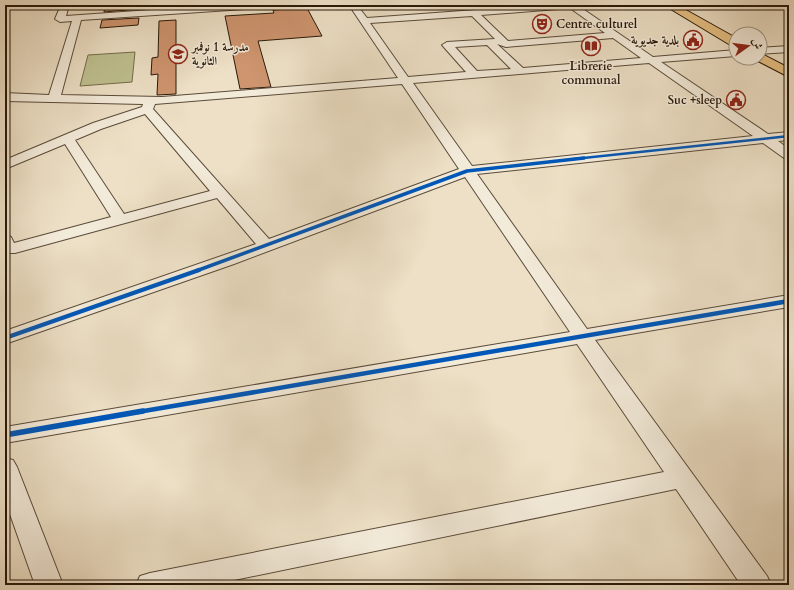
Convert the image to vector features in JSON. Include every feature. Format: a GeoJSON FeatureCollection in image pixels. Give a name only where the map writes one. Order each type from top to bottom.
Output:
{"type":"FeatureCollection","features":[{"type":"Feature","properties":{"kind":"main road"},"geometry":{"type":"LineString","coordinates":[[669,5],[728,38]]}},
{"type":"Feature","properties":{"kind":"main road"},"geometry":{"type":"LineString","coordinates":[[768,61],[789,73]]}},
{"type":"Feature","properties":{"kind":"street"},"geometry":{"type":"LineString","coordinates":[[65,5],[60,19],[154,8],[260,5]]}},
{"type":"Feature","properties":{"kind":"street"},"geometry":{"type":"LineString","coordinates":[[353,5],[467,171],[757,585]]}},
{"type":"Feature","properties":{"kind":"street"},"geometry":{"type":"LineString","coordinates":[[432,5],[441,15]]}},
{"type":"Feature","properties":{"kind":"street"},"geometry":{"type":"LineString","coordinates":[[571,5],[789,155]]}},
{"type":"Feature","properties":{"kind":"street"},"geometry":{"type":"LineString","coordinates":[[364,21],[578,5]]}},
{"type":"Feature","properties":{"kind":"street"},"geometry":{"type":"LineString","coordinates":[[474,13],[506,44],[614,35]]}},
{"type":"Feature","properties":{"kind":"street"},"geometry":{"type":"LineString","coordinates":[[54,98],[77,18]]}},
{"type":"Feature","properties":{"kind":"street"},"geometry":{"type":"LineString","coordinates":[[475,76],[447,45],[503,41]]}},
{"type":"Feature","properties":{"kind":"street"},"geometry":{"type":"LineString","coordinates":[[488,42],[521,72]]}},
{"type":"Feature","properties":{"kind":"street"},"geometry":{"type":"LineString","coordinates":[[768,50],[789,49]]}},
{"type":"Feature","properties":{"kind":"street"},"geometry":{"type":"LineString","coordinates":[[5,165],[149,105],[162,102],[728,54]]}},
{"type":"Feature","properties":{"kind":"street"},"geometry":{"type":"LineString","coordinates":[[5,97],[54,98],[149,105],[266,246]]}},
{"type":"Feature","properties":{"kind":"street"},"geometry":{"type":"LineString","coordinates":[[5,338],[266,246],[467,171],[789,136]]}},
{"type":"Feature","properties":{"kind":"street"},"geometry":{"type":"LineString","coordinates":[[68,139],[120,219]]}},
{"type":"Feature","properties":{"kind":"street"},"geometry":{"type":"LineString","coordinates":[[5,240],[9,249],[220,192]]}},
{"type":"Feature","properties":{"kind":"street"},"geometry":{"type":"LineString","coordinates":[[5,435],[789,301]]}},
{"type":"Feature","properties":{"kind":"street"},"geometry":{"type":"LineString","coordinates":[[5,466],[49,585]]}},
{"type":"Feature","properties":{"kind":"street"},"geometry":{"type":"LineString","coordinates":[[150,585],[681,478]]}},
{"type":"Feature","properties":{"kind":"green space"},"geometry":{"type":"Polygon","coordinates":[[[135,52],[132,82],[80,86],[88,55],[135,52]]]}},
{"type":"Feature","properties":{"kind":"building"},"geometry":{"type":"Polygon","coordinates":[[[105,5],[140,5],[140,9],[104,12],[105,5]]]}},
{"type":"Feature","properties":{"kind":"building"},"geometry":{"type":"Polygon","coordinates":[[[307,8],[322,36],[258,41],[271,87],[240,89],[225,16],[274,13],[273,10],[307,8]]]}},
{"type":"Feature","properties":{"kind":"building"},"geometry":{"type":"Polygon","coordinates":[[[139,18],[138,25],[100,28],[102,20],[139,18]]]}},
{"type":"Feature","properties":{"kind":"building"},"geometry":{"type":"Polygon","coordinates":[[[176,20],[176,94],[157,95],[158,74],[151,75],[152,58],[158,57],[159,21],[176,20]]]}},
{"type":"Feature","properties":{"kind":"cycle path"},"geometry":{"type":"LineString","coordinates":[[5,338],[228,260],[467,171],[789,136]]}},
{"type":"Feature","properties":{"kind":"cycle path"},"geometry":{"type":"LineString","coordinates":[[5,435],[789,301]]}},
{"type":"Feature","properties":{"kind":"place","name":"Centre culturel"},"geometry":{"type":"Point","coordinates":[542,24]}},
{"type":"Feature","properties":{"kind":"place","name":"بلدية جديوية"},"geometry":{"type":"Point","coordinates":[693,40]}},
{"type":"Feature","properties":{"kind":"place","name":"Librerie communal"},"geometry":{"type":"Point","coordinates":[591,46]}},
{"type":"Feature","properties":{"kind":"place","name":"مدرسة 1 نوفمبر الثانوية"},"geometry":{"type":"Point","coordinates":[178,54]}},
{"type":"Feature","properties":{"kind":"place","name":"Suc +sleep"},"geometry":{"type":"Point","coordinates":[736,100]}}]}
